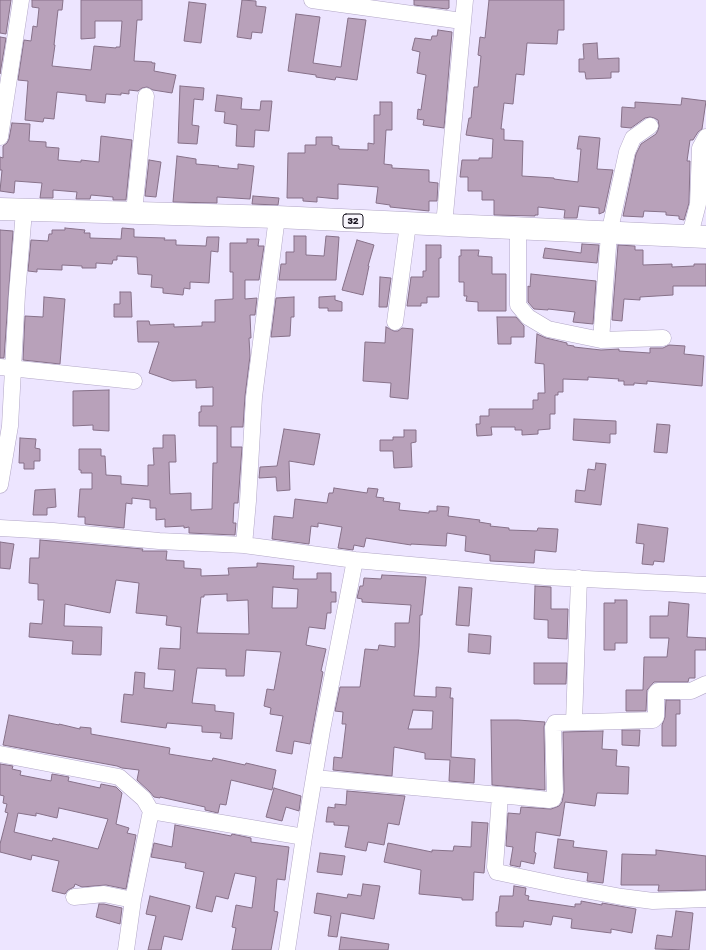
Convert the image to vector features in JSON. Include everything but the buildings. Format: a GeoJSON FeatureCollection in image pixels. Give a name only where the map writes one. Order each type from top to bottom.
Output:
{"type":"FeatureCollection","features":[{"type":"Feature","properties":{"kind":"highway","name":"32"},"geometry":{"type":"LineString","coordinates":[[0,209],[24,211],[134,212],[277,217],[696,237]]}},
{"type":"Feature","properties":{"kind":"street"},"geometry":{"type":"LineString","coordinates":[[0,137],[22,0]]}},
{"type":"Feature","properties":{"kind":"street"},"geometry":{"type":"LineString","coordinates":[[312,0],[462,21]]}},
{"type":"Feature","properties":{"kind":"street"},"geometry":{"type":"LineString","coordinates":[[444,225],[465,0]]}},
{"type":"Feature","properties":{"kind":"street"},"geometry":{"type":"LineString","coordinates":[[134,212],[146,96]]}},
{"type":"Feature","properties":{"kind":"street"},"geometry":{"type":"LineString","coordinates":[[601,340],[609,234],[630,142],[638,134],[650,126]]}},
{"type":"Feature","properties":{"kind":"street"},"geometry":{"type":"LineString","coordinates":[[696,237],[692,227],[698,204],[700,148],[706,137]]}},
{"type":"Feature","properties":{"kind":"street"},"geometry":{"type":"LineString","coordinates":[[0,485],[10,426],[7,368],[17,294],[24,211]]}},
{"type":"Feature","properties":{"kind":"street"},"geometry":{"type":"LineString","coordinates":[[244,545],[254,397],[277,217]]}},
{"type":"Feature","properties":{"kind":"street"},"geometry":{"type":"LineString","coordinates":[[395,322],[408,224]]}},
{"type":"Feature","properties":{"kind":"street"},"geometry":{"type":"LineString","coordinates":[[518,228],[518,305],[528,317],[548,329],[601,340],[663,338]]}},
{"type":"Feature","properties":{"kind":"street"},"geometry":{"type":"LineString","coordinates":[[7,368],[134,381]]}},
{"type":"Feature","properties":{"kind":"street"},"geometry":{"type":"LineString","coordinates":[[0,528],[53,531],[159,541],[244,545],[355,560],[578,578],[706,585]]}},
{"type":"Feature","properties":{"kind":"street"},"geometry":{"type":"LineString","coordinates":[[287,950],[314,778],[355,560]]}},
{"type":"Feature","properties":{"kind":"street"},"geometry":{"type":"LineString","coordinates":[[574,722],[578,578]]}},
{"type":"Feature","properties":{"kind":"street"},"geometry":{"type":"LineString","coordinates":[[314,778],[550,800],[555,796],[554,724],[557,722],[653,720],[656,717],[656,693],[658,691],[691,691],[706,684]]}},
{"type":"Feature","properties":{"kind":"street"},"geometry":{"type":"LineString","coordinates":[[0,754],[119,777],[144,799],[151,811],[133,900],[126,950]]}},
{"type":"Feature","properties":{"kind":"street"},"geometry":{"type":"LineString","coordinates":[[500,795],[495,867],[497,872],[562,886],[645,900],[662,901],[706,899]]}},
{"type":"Feature","properties":{"kind":"street"},"geometry":{"type":"LineString","coordinates":[[151,811],[304,837]]}},
{"type":"Feature","properties":{"kind":"street"},"geometry":{"type":"LineString","coordinates":[[74,897],[104,894],[133,900]]}}]}
